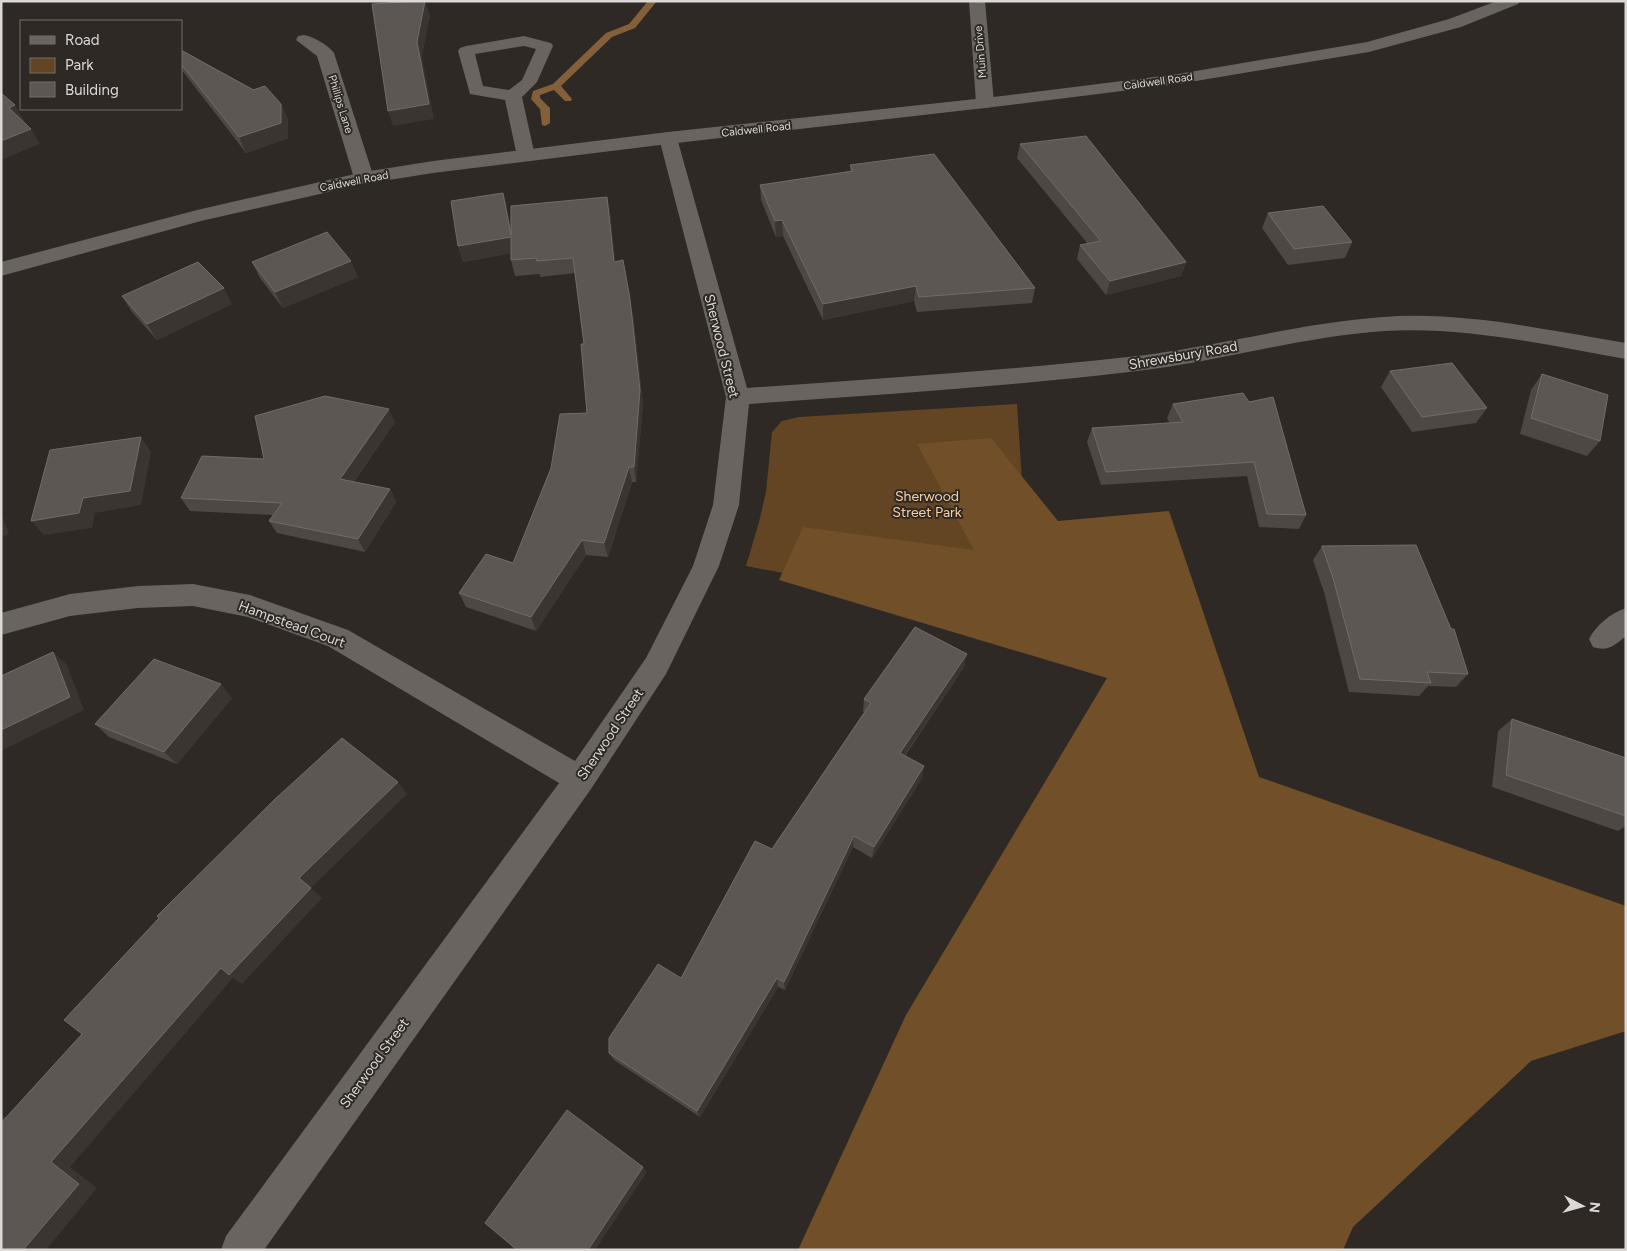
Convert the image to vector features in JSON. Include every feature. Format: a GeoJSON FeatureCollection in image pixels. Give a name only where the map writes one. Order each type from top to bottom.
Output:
{"type":"FeatureCollection","features":[{"type":"Feature","properties":{"kind":"street","name":"Muin Drive"},"geometry":{"type":"LineString","coordinates":[[977,1],[985,103]]}},
{"type":"Feature","properties":{"kind":"street","name":"Caldwell Road"},"geometry":{"type":"LineString","coordinates":[[1,269],[188,218],[364,178],[433,167],[668,138],[985,103],[1178,79],[1369,47],[1455,23],[1512,1]]}},
{"type":"Feature","properties":{"kind":"street","name":"Phillips Lane"},"geometry":{"type":"LineString","coordinates":[[304,40],[325,53],[364,178]]}},
{"type":"Feature","properties":{"kind":"street","name":"Sherwood Street"},"geometry":{"type":"LineString","coordinates":[[240,1250],[580,779],[656,666],[706,566],[726,505],[738,397],[668,138]]}},
{"type":"Feature","properties":{"kind":"street","name":"Shrewsbury Road"},"geometry":{"type":"LineString","coordinates":[[738,397],[1116,366],[1332,330],[1385,324],[1452,325],[1479,328],[1534,335],[1626,351]]}},
{"type":"Feature","properties":{"kind":"street","name":"Hampstead Court"},"geometry":{"type":"LineString","coordinates":[[1,624],[70,605],[138,597],[193,595],[250,606],[338,638],[580,779]]}},
{"type":"Feature","properties":{"kind":"street"},"geometry":{"type":"LineString","coordinates":[[1602,639],[1626,620]]}},
{"type":"Feature","properties":{"kind":"lane"},"geometry":{"type":"LineString","coordinates":[[524,41],[545,46],[529,82],[513,96],[476,90],[466,51],[524,41]]}},
{"type":"Feature","properties":{"kind":"lane"},"geometry":{"type":"LineString","coordinates":[[513,96],[526,156]]}},
{"type":"Feature","properties":{"kind":"green space","name":"Sherwood Street Park"},"geometry":{"type":"Polygon","coordinates":[[[1017,404],[1031,620],[746,566],[766,492],[772,432],[782,421],[799,417],[1017,404]]]}},
{"type":"Feature","properties":{"kind":"shaded area"},"geometry":{"type":"Polygon","coordinates":[[[991,438],[1058,521],[1169,511],[1259,777],[1626,906],[1626,1031],[1531,1061],[1353,1227],[1343,1250],[798,1250],[906,1015],[1107,678],[779,580],[803,527],[974,550],[917,444],[991,438]]]}},
{"type":"Feature","properties":{"kind":"building"},"geometry":{"type":"Polygon","coordinates":[[[425,1],[417,42],[429,104],[388,111],[372,4],[425,1]]]}},
{"type":"Feature","properties":{"kind":"building"},"geometry":{"type":"Polygon","coordinates":[[[182,51],[253,90],[265,86],[281,104],[281,123],[239,137],[182,65],[182,51]]]}},
{"type":"Feature","properties":{"kind":"building"},"geometry":{"type":"Polygon","coordinates":[[[1,93],[15,105],[9,108],[31,129],[1,141],[1,93]]]}},
{"type":"Feature","properties":{"kind":"building"},"geometry":{"type":"Polygon","coordinates":[[[1086,136],[1186,262],[1110,281],[1080,245],[1101,241],[1020,144],[1086,136]]]}},
{"type":"Feature","properties":{"kind":"building"},"geometry":{"type":"Polygon","coordinates":[[[934,154],[1035,288],[919,297],[916,286],[823,304],[782,220],[775,221],[760,185],[853,171],[850,165],[934,154]]]}},
{"type":"Feature","properties":{"kind":"building"},"geometry":{"type":"Polygon","coordinates":[[[503,193],[511,235],[511,206],[607,197],[614,262],[623,260],[630,299],[640,390],[634,467],[629,467],[604,543],[582,540],[531,617],[459,593],[486,554],[513,563],[551,468],[560,414],[587,413],[581,344],[584,344],[573,258],[537,261],[536,258],[511,260],[511,237],[458,246],[451,201],[503,193]]]}},
{"type":"Feature","properties":{"kind":"building"},"geometry":{"type":"Polygon","coordinates":[[[1323,206],[1352,242],[1294,249],[1268,213],[1323,206]]]}},
{"type":"Feature","properties":{"kind":"building"},"geometry":{"type":"Polygon","coordinates":[[[327,232],[351,261],[275,292],[252,262],[327,232]]]}},
{"type":"Feature","properties":{"kind":"building"},"geometry":{"type":"Polygon","coordinates":[[[198,262],[224,288],[147,324],[122,296],[198,262]]]}},
{"type":"Feature","properties":{"kind":"building"},"geometry":{"type":"Polygon","coordinates":[[[1452,363],[1487,408],[1422,417],[1390,371],[1452,363]]]}},
{"type":"Feature","properties":{"kind":"building"},"geometry":{"type":"Polygon","coordinates":[[[1542,374],[1608,395],[1600,441],[1531,418],[1542,374]]]}},
{"type":"Feature","properties":{"kind":"building"},"geometry":{"type":"Polygon","coordinates":[[[1243,393],[1249,402],[1273,397],[1306,515],[1267,514],[1254,462],[1106,472],[1092,428],[1183,422],[1173,404],[1243,393]]]}},
{"type":"Feature","properties":{"kind":"building"},"geometry":{"type":"Polygon","coordinates":[[[325,396],[389,409],[340,479],[390,489],[358,539],[269,521],[282,503],[181,498],[202,456],[264,459],[255,416],[325,396]]]}},
{"type":"Feature","properties":{"kind":"building"},"geometry":{"type":"Polygon","coordinates":[[[141,437],[130,491],[83,498],[79,513],[31,521],[50,450],[141,437]]]}},
{"type":"Feature","properties":{"kind":"building"},"geometry":{"type":"Polygon","coordinates":[[[1416,545],[1451,629],[1454,629],[1468,674],[1427,672],[1431,683],[1360,679],[1333,578],[1322,546],[1416,545]]]}},
{"type":"Feature","properties":{"kind":"building"},"geometry":{"type":"Polygon","coordinates":[[[915,627],[967,654],[900,753],[924,766],[874,847],[854,836],[784,982],[777,978],[697,1111],[609,1053],[609,1038],[658,964],[681,978],[755,841],[772,849],[871,703],[864,699],[915,627]]]}},
{"type":"Feature","properties":{"kind":"building"},"geometry":{"type":"Polygon","coordinates":[[[53,652],[70,697],[1,730],[1,676],[53,652]]]}},
{"type":"Feature","properties":{"kind":"building"},"geometry":{"type":"Polygon","coordinates":[[[154,659],[221,684],[164,752],[95,724],[154,659]]]}},
{"type":"Feature","properties":{"kind":"building"},"geometry":{"type":"Polygon","coordinates":[[[1512,719],[1626,758],[1626,816],[1506,775],[1512,719]]]}},
{"type":"Feature","properties":{"kind":"building"},"geometry":{"type":"Polygon","coordinates":[[[342,738],[398,782],[299,878],[311,888],[229,975],[221,968],[51,1162],[79,1184],[23,1250],[1,1250],[1,1122],[82,1034],[64,1020],[159,918],[157,916],[274,800],[342,738]]]}},
{"type":"Feature","properties":{"kind":"building"},"geometry":{"type":"Polygon","coordinates":[[[567,1110],[643,1167],[588,1250],[517,1250],[485,1223],[567,1110]]]}},
{"type":"Feature","properties":{"kind":"waterway"},"geometry":{"type":"LineString","coordinates":[[556,86],[609,35],[632,26],[653,1]]}},
{"type":"Feature","properties":{"kind":"waterway"},"geometry":{"type":"LineString","coordinates":[[545,123],[545,108],[535,99],[536,93],[556,86]]}},
{"type":"Feature","properties":{"kind":"waterway"},"geometry":{"type":"LineString","coordinates":[[556,86],[568,99]]}}]}
